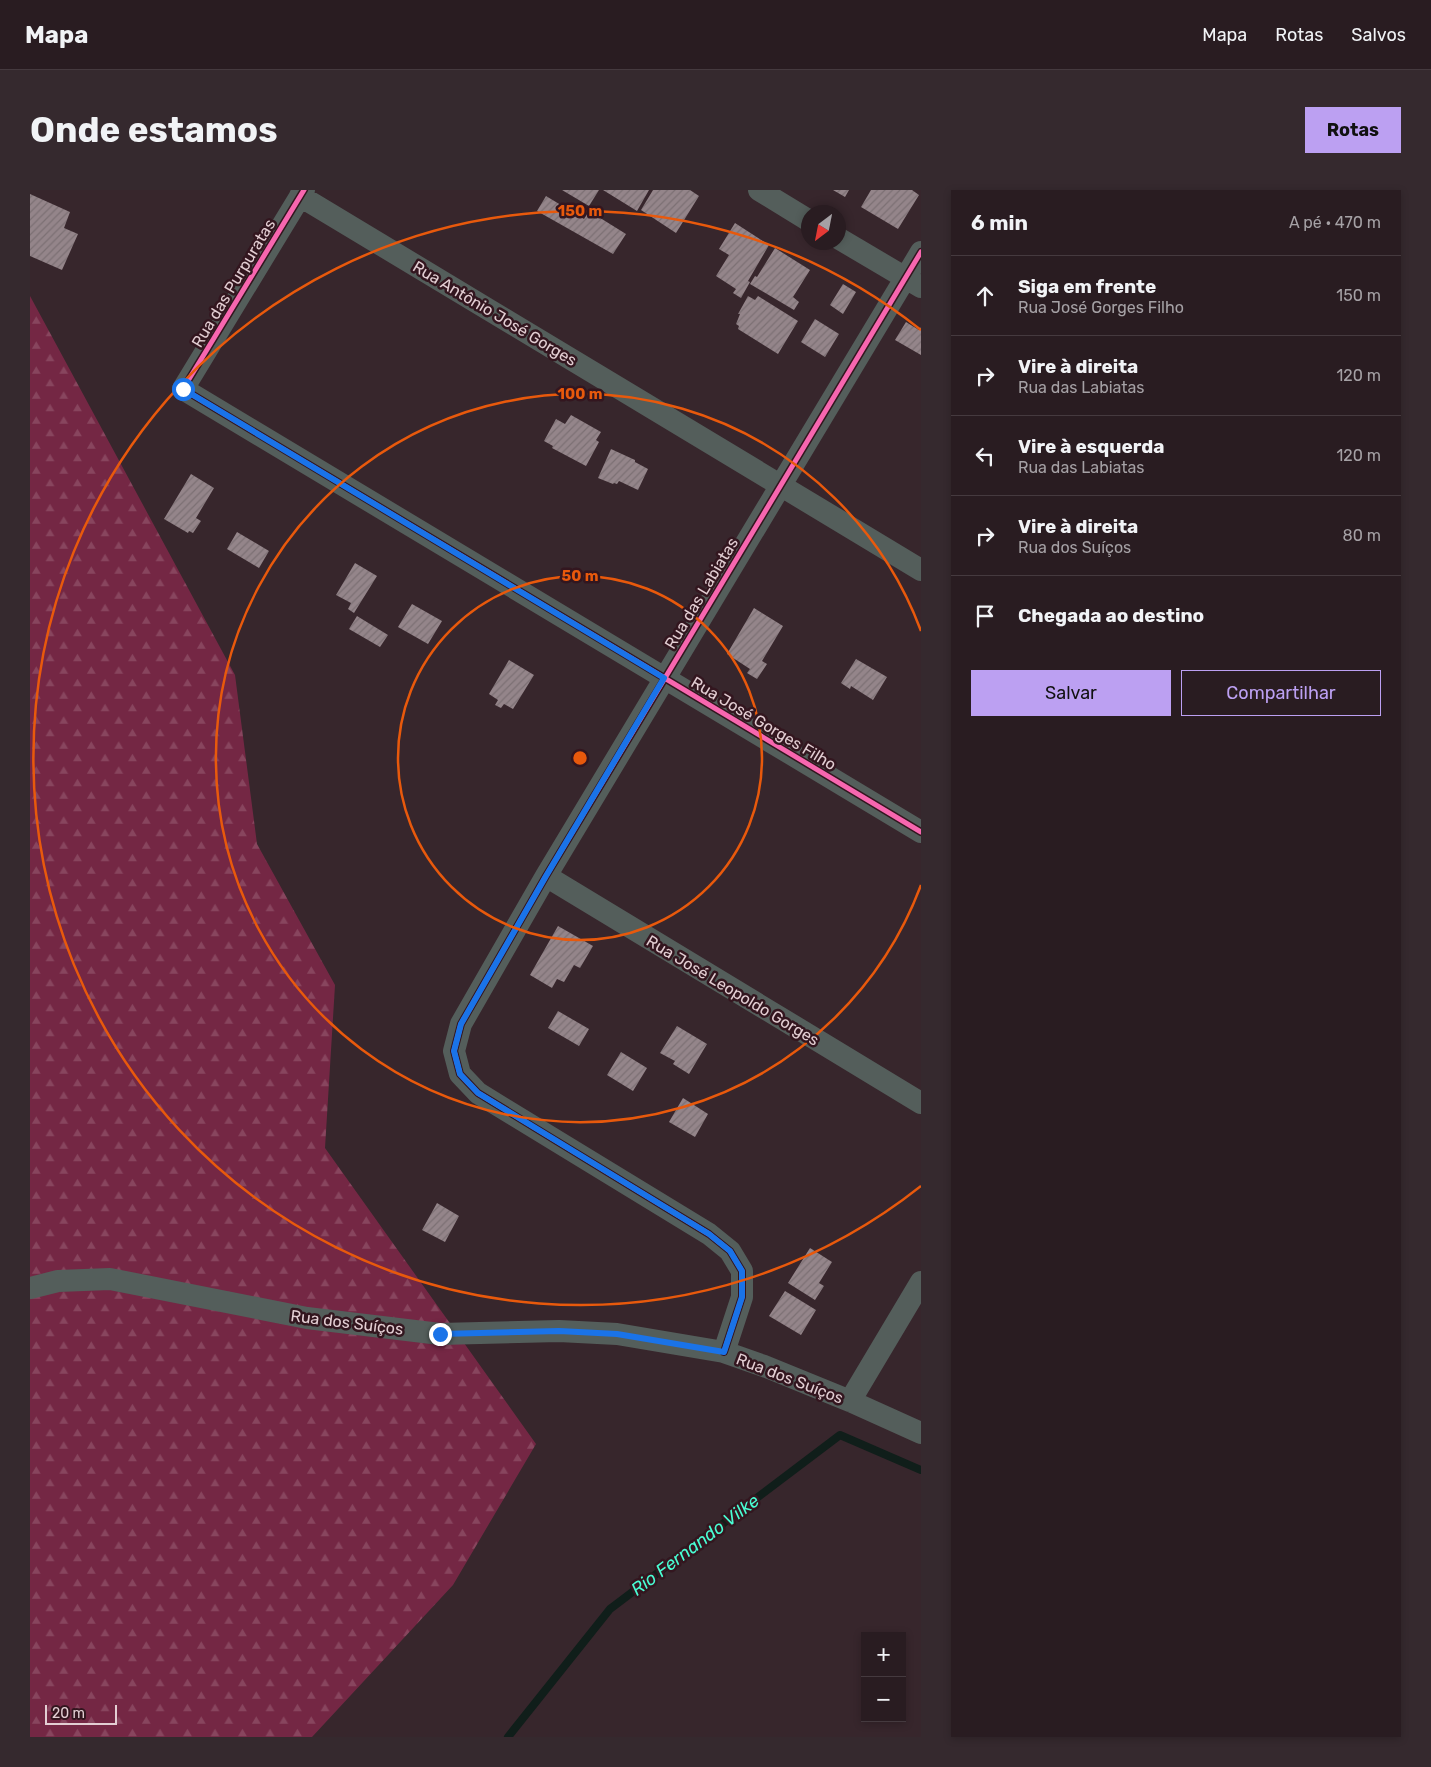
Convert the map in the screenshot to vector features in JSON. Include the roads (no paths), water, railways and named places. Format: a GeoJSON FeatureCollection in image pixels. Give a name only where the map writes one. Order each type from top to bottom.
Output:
{"type":"FeatureCollection","features":[{"type":"Feature","properties":{"kind":"street"},"geometry":{"type":"LineString","coordinates":[[759,190],[801,216]]}},
{"type":"Feature","properties":{"kind":"street","name":"Rua das Purpuratas"},"geometry":{"type":"LineString","coordinates":[[183,389],[302,193]]}},
{"type":"Feature","properties":{"kind":"street","name":"Rua Antônio José Gorges"},"geometry":{"type":"LineString","coordinates":[[302,193],[921,570]]}},
{"type":"Feature","properties":{"kind":"street"},"geometry":{"type":"LineString","coordinates":[[846,243],[913,283]]}},
{"type":"Feature","properties":{"kind":"street","name":"Rua das Labiatas"},"geometry":{"type":"LineString","coordinates":[[724,1352],[742,1297],[742,1271],[730,1251],[709,1234],[478,1093],[460,1074],[454,1051],[461,1024],[546,876],[780,485],[913,283],[921,252]]}},
{"type":"Feature","properties":{"kind":"street","name":"Rua José Gorges Filho"},"geometry":{"type":"LineString","coordinates":[[183,389],[921,832]]}},
{"type":"Feature","properties":{"kind":"street","name":"Rua José Leopoldo Gorges"},"geometry":{"type":"LineString","coordinates":[[546,876],[921,1103]]}},
{"type":"Feature","properties":{"kind":"street","name":"Rua dos Suíços"},"geometry":{"type":"LineString","coordinates":[[30,1288],[58,1280],[110,1279],[307,1318],[440,1334],[559,1331],[617,1334],[724,1352],[850,1401],[921,1434]]}},
{"type":"Feature","properties":{"kind":"street"},"geometry":{"type":"LineString","coordinates":[[850,1401],[921,1282]]}},
{"type":"Feature","properties":{"kind":"waterway","name":"Rio Fernando Vilke"},"geometry":{"type":"LineString","coordinates":[[508,1737],[610,1609],[840,1435],[921,1470]]}}]}
